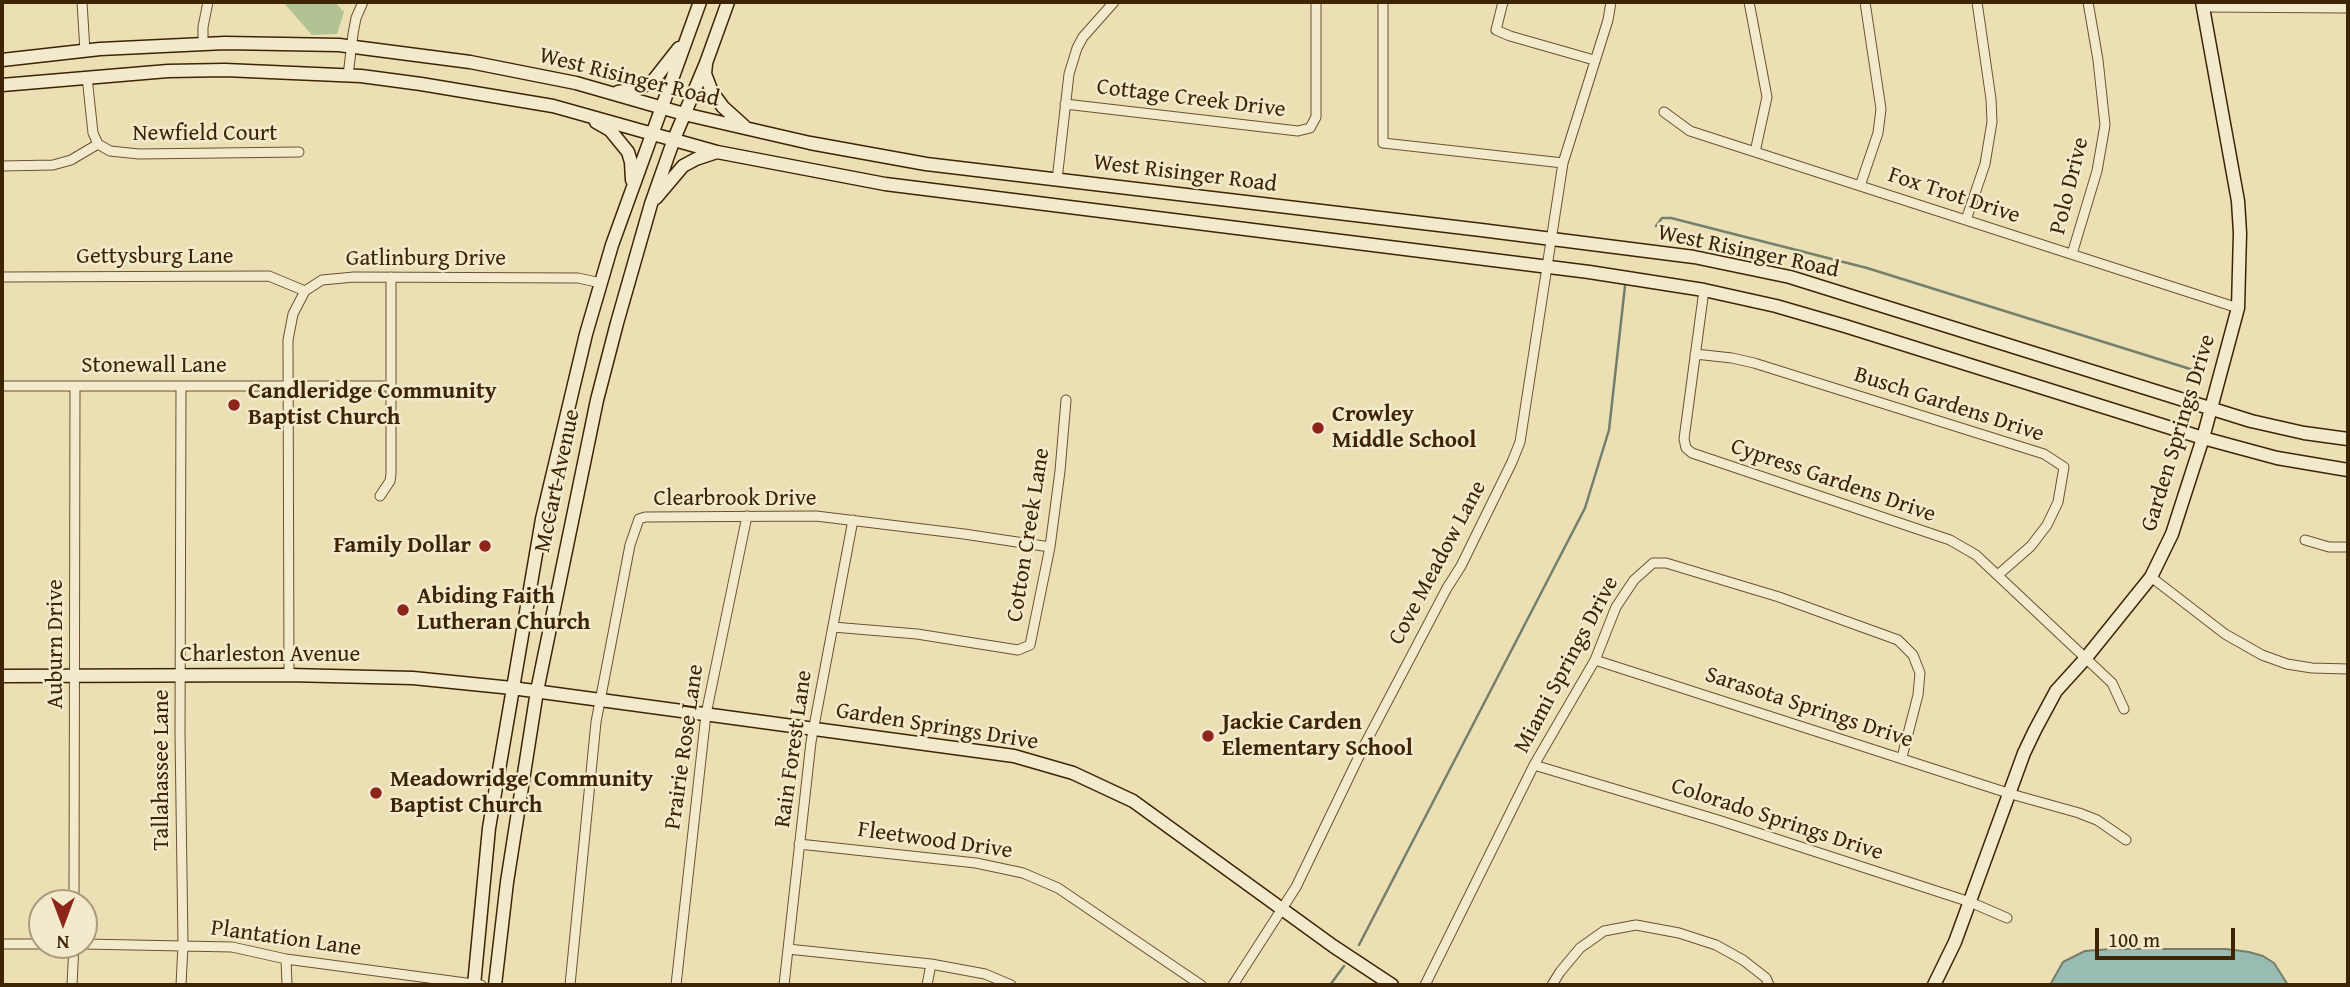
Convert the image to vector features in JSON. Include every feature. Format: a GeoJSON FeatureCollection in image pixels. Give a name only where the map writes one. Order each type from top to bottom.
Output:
{"type":"FeatureCollection","features":[{"type":"Feature","properties":{"kind":"main road","name":"McCart Avenue"},"geometry":{"type":"LineString","coordinates":[[474,985],[489,828],[540,527],[601,283],[699,2]]}},
{"type":"Feature","properties":{"kind":"main road","name":"McCart Avenue"},"geometry":{"type":"LineString","coordinates":[[495,985],[507,882],[537,691],[597,400],[651,204],[728,2]]}},
{"type":"Feature","properties":{"kind":"main road","name":"Garden Springs Drive"},"geometry":{"type":"LineString","coordinates":[[1934,985],[1955,942],[2024,753],[2056,691],[2151,577],[2172,534],[2203,438],[2238,308],[2241,233],[2238,201],[2202,4]]}},
{"type":"Feature","properties":{"kind":"main road"},"geometry":{"type":"LineString","coordinates":[[611,93],[649,84],[686,39]]}},
{"type":"Feature","properties":{"kind":"main road","name":"West Risinger Road"},"geometry":{"type":"LineString","coordinates":[[2,61],[85,51],[203,44],[268,43],[351,47],[470,62],[576,83],[684,114],[810,143],[926,164],[1694,257],[1790,277],[2210,409],[2275,427],[2348,439]]}},
{"type":"Feature","properties":{"kind":"main road"},"geometry":{"type":"LineString","coordinates":[[706,62],[705,74],[712,92],[723,107],[747,128]]}},
{"type":"Feature","properties":{"kind":"main road","name":"West Risinger Road"},"geometry":{"type":"LineString","coordinates":[[2,85],[168,71],[225,70],[348,76],[421,84],[553,106],[717,152],[885,184],[1546,267],[1704,290],[1776,306],[1846,326],[2203,438],[2277,458],[2348,470]]}},
{"type":"Feature","properties":{"kind":"main road"},"geometry":{"type":"LineString","coordinates":[[584,114],[619,138],[631,162],[633,186]]}},
{"type":"Feature","properties":{"kind":"main road"},"geometry":{"type":"LineString","coordinates":[[651,204],[683,166],[717,152]]}},
{"type":"Feature","properties":{"kind":"main road"},"geometry":{"type":"LineString","coordinates":[[1054,205],[1058,180]]}},
{"type":"Feature","properties":{"kind":"main road","name":"Charleston Avenue"},"geometry":{"type":"LineString","coordinates":[[2,676],[388,677],[537,691]]}},
{"type":"Feature","properties":{"kind":"main road","name":"Garden Springs Drive"},"geometry":{"type":"LineString","coordinates":[[537,691],[1014,756],[1073,773],[1133,801],[1392,985]]}},
{"type":"Feature","properties":{"kind":"street"},"geometry":{"type":"LineString","coordinates":[[82,2],[85,51]]}},
{"type":"Feature","properties":{"kind":"street"},"geometry":{"type":"LineString","coordinates":[[203,44],[208,2]]}},
{"type":"Feature","properties":{"kind":"street"},"geometry":{"type":"LineString","coordinates":[[348,76],[356,18],[363,2]]}},
{"type":"Feature","properties":{"kind":"street"},"geometry":{"type":"LineString","coordinates":[[1058,180],[1069,74],[1079,42],[1114,2]]}},
{"type":"Feature","properties":{"kind":"street","name":"Cottage Creek Drive"},"geometry":{"type":"LineString","coordinates":[[1065,104],[1298,131],[1310,128],[1316,117],[1316,2]]}},
{"type":"Feature","properties":{"kind":"street"},"geometry":{"type":"LineString","coordinates":[[1382,2],[1383,143],[1563,163]]}},
{"type":"Feature","properties":{"kind":"street"},"geometry":{"type":"LineString","coordinates":[[1503,2],[1496,30],[1594,60]]}},
{"type":"Feature","properties":{"kind":"street","name":"Cove Meadow Lane"},"geometry":{"type":"LineString","coordinates":[[1233,985],[1283,910],[1365,744],[1461,566],[1520,442],[1563,163],[1611,2]]}},
{"type":"Feature","properties":{"kind":"street"},"geometry":{"type":"LineString","coordinates":[[1749,2],[1767,97],[1755,152]]}},
{"type":"Feature","properties":{"kind":"street"},"geometry":{"type":"LineString","coordinates":[[1860,186],[1878,133],[1881,109],[1865,2]]}},
{"type":"Feature","properties":{"kind":"street"},"geometry":{"type":"LineString","coordinates":[[1966,220],[1985,164],[1992,122],[1977,2]]}},
{"type":"Feature","properties":{"kind":"street","name":"Polo Drive"},"geometry":{"type":"LineString","coordinates":[[2072,254],[2097,171],[2105,125],[2088,2]]}},
{"type":"Feature","properties":{"kind":"street"},"geometry":{"type":"LineString","coordinates":[[2202,4],[2348,8]]}},
{"type":"Feature","properties":{"kind":"street"},"geometry":{"type":"LineString","coordinates":[[2,166],[53,165],[71,159],[98,144],[93,133],[87,77]]}},
{"type":"Feature","properties":{"kind":"street","name":"Fox Trot Drive"},"geometry":{"type":"LineString","coordinates":[[1664,112],[1690,131],[2238,308]]}},
{"type":"Feature","properties":{"kind":"street","name":"Newfield Court"},"geometry":{"type":"LineString","coordinates":[[98,144],[122,154],[299,152]]}},
{"type":"Feature","properties":{"kind":"street","name":"Gettysburg Lane"},"geometry":{"type":"LineString","coordinates":[[2,277],[269,276],[305,291]]}},
{"type":"Feature","properties":{"kind":"street","name":"Gatlinburg Drive"},"geometry":{"type":"LineString","coordinates":[[305,291],[322,281],[354,277],[578,278],[601,283]]}},
{"type":"Feature","properties":{"kind":"street"},"geometry":{"type":"LineString","coordinates":[[380,496],[390,481],[391,474],[391,277]]}},
{"type":"Feature","properties":{"kind":"street","name":"Cypress Gardens Drive"},"geometry":{"type":"LineString","coordinates":[[1704,290],[1684,439],[1686,448],[1692,453],[1950,540],[1976,555],[2112,683],[2124,709]]}},
{"type":"Feature","properties":{"kind":"street"},"geometry":{"type":"LineString","coordinates":[[289,675],[288,340],[293,314],[305,291]]}},
{"type":"Feature","properties":{"kind":"street","name":"Busch Gardens Drive"},"geometry":{"type":"LineString","coordinates":[[1695,354],[1732,358],[1768,367],[2044,454],[2064,467],[2058,502],[2047,525],[2031,546],[1999,574]]}},
{"type":"Feature","properties":{"kind":"street","name":"Stonewall Lane"},"geometry":{"type":"LineString","coordinates":[[2,386],[391,386]]}},
{"type":"Feature","properties":{"kind":"street","name":"Auburn Drive"},"geometry":{"type":"LineString","coordinates":[[74,889],[75,386]]}},
{"type":"Feature","properties":{"kind":"street","name":"Tallahassee Lane"},"geometry":{"type":"LineString","coordinates":[[181,386],[181,985]]}},
{"type":"Feature","properties":{"kind":"street","name":"Cotton Creek Lane"},"geometry":{"type":"LineString","coordinates":[[833,627],[917,635],[1018,650],[1030,645],[1050,547],[1066,400]]}},
{"type":"Feature","properties":{"kind":"street","name":"Prairie Rose Lane"},"geometry":{"type":"LineString","coordinates":[[676,985],[706,714],[747,516]]}},
{"type":"Feature","properties":{"kind":"street","name":"Clearbrook Drive"},"geometry":{"type":"LineString","coordinates":[[570,985],[600,700],[630,545],[639,519],[816,516],[1050,547]]}},
{"type":"Feature","properties":{"kind":"street","name":"Rain Forest Lane"},"geometry":{"type":"LineString","coordinates":[[784,985],[813,730],[853,520]]}},
{"type":"Feature","properties":{"kind":"street"},"geometry":{"type":"LineString","coordinates":[[2305,540],[2329,547],[2348,547]]}},
{"type":"Feature","properties":{"kind":"street","name":"Miami Springs Drive"},"geometry":{"type":"LineString","coordinates":[[1424,985],[1534,765],[1595,660],[1616,607],[1642,570],[1653,563],[1666,563],[1779,597],[1898,640],[1913,655],[1920,673],[1919,695],[1902,757]]}},
{"type":"Feature","properties":{"kind":"street"},"geometry":{"type":"LineString","coordinates":[[2151,577],[2225,634],[2262,654],[2287,664],[2348,669]]}},
{"type":"Feature","properties":{"kind":"street","name":"Sarasota Springs Drive"},"geometry":{"type":"LineString","coordinates":[[1595,660],[2097,820],[2126,840]]}},
{"type":"Feature","properties":{"kind":"street","name":"Colorado Springs Drive"},"geometry":{"type":"LineString","coordinates":[[1534,765],[1718,820],[1970,902],[2007,918]]}},
{"type":"Feature","properties":{"kind":"street","name":"Fleetwood Drive"},"geometry":{"type":"LineString","coordinates":[[799,844],[976,863],[1023,873],[1058,888],[1201,985]]}},
{"type":"Feature","properties":{"kind":"street"},"geometry":{"type":"LineString","coordinates":[[1552,985],[1580,948],[1604,931],[1636,925],[1679,933],[1716,945],[1743,960],[1766,978],[1769,985]]}},
{"type":"Feature","properties":{"kind":"street"},"geometry":{"type":"LineString","coordinates":[[2,944],[28,944]]}},
{"type":"Feature","properties":{"kind":"street","name":"Plantation Lane"},"geometry":{"type":"LineString","coordinates":[[98,944],[232,947],[286,959],[481,985]]}},
{"type":"Feature","properties":{"kind":"street"},"geometry":{"type":"LineString","coordinates":[[788,949],[931,964],[985,974],[1011,985]]}},
{"type":"Feature","properties":{"kind":"street"},"geometry":{"type":"LineString","coordinates":[[72,985],[73,959]]}},
{"type":"Feature","properties":{"kind":"street"},"geometry":{"type":"LineString","coordinates":[[286,959],[287,985]]}},
{"type":"Feature","properties":{"kind":"street"},"geometry":{"type":"LineString","coordinates":[[927,985],[931,964]]}},
{"type":"Feature","properties":{"kind":"green space"},"geometry":{"type":"Polygon","coordinates":[[[283,2],[335,2],[344,12],[337,34],[312,35],[283,2]]]}},
{"type":"Feature","properties":{"kind":"water"},"geometry":{"type":"Polygon","coordinates":[[[2226,949],[2249,952],[2274,963],[2288,985],[2050,985],[2063,962],[2085,951],[2226,949]]]}},
{"type":"Feature","properties":{"kind":"waterway"},"geometry":{"type":"LineString","coordinates":[[1656,226],[1662,218],[1671,218],[1867,268],[2203,373]]}},
{"type":"Feature","properties":{"kind":"waterway"},"geometry":{"type":"LineString","coordinates":[[1359,945],[1585,508],[1609,430],[1625,286]]}},
{"type":"Feature","properties":{"kind":"waterway"},"geometry":{"type":"LineString","coordinates":[[1330,985],[1344,966]]}},
{"type":"Feature","properties":{"kind":"place","name":"Candleridge Community Baptist Church"},"geometry":{"type":"Point","coordinates":[234,405]}},
{"type":"Feature","properties":{"kind":"place","name":"Crowley Middle School"},"geometry":{"type":"Point","coordinates":[1318,428]}},
{"type":"Feature","properties":{"kind":"place","name":"Family Dollar"},"geometry":{"type":"Point","coordinates":[485,546]}},
{"type":"Feature","properties":{"kind":"place","name":"Abiding Faith Lutheran Church"},"geometry":{"type":"Point","coordinates":[403,610]}},
{"type":"Feature","properties":{"kind":"place","name":"Jackie Carden Elementary School"},"geometry":{"type":"Point","coordinates":[1208,736]}},
{"type":"Feature","properties":{"kind":"place","name":"Meadowridge Community Baptist Church"},"geometry":{"type":"Point","coordinates":[376,793]}}]}
